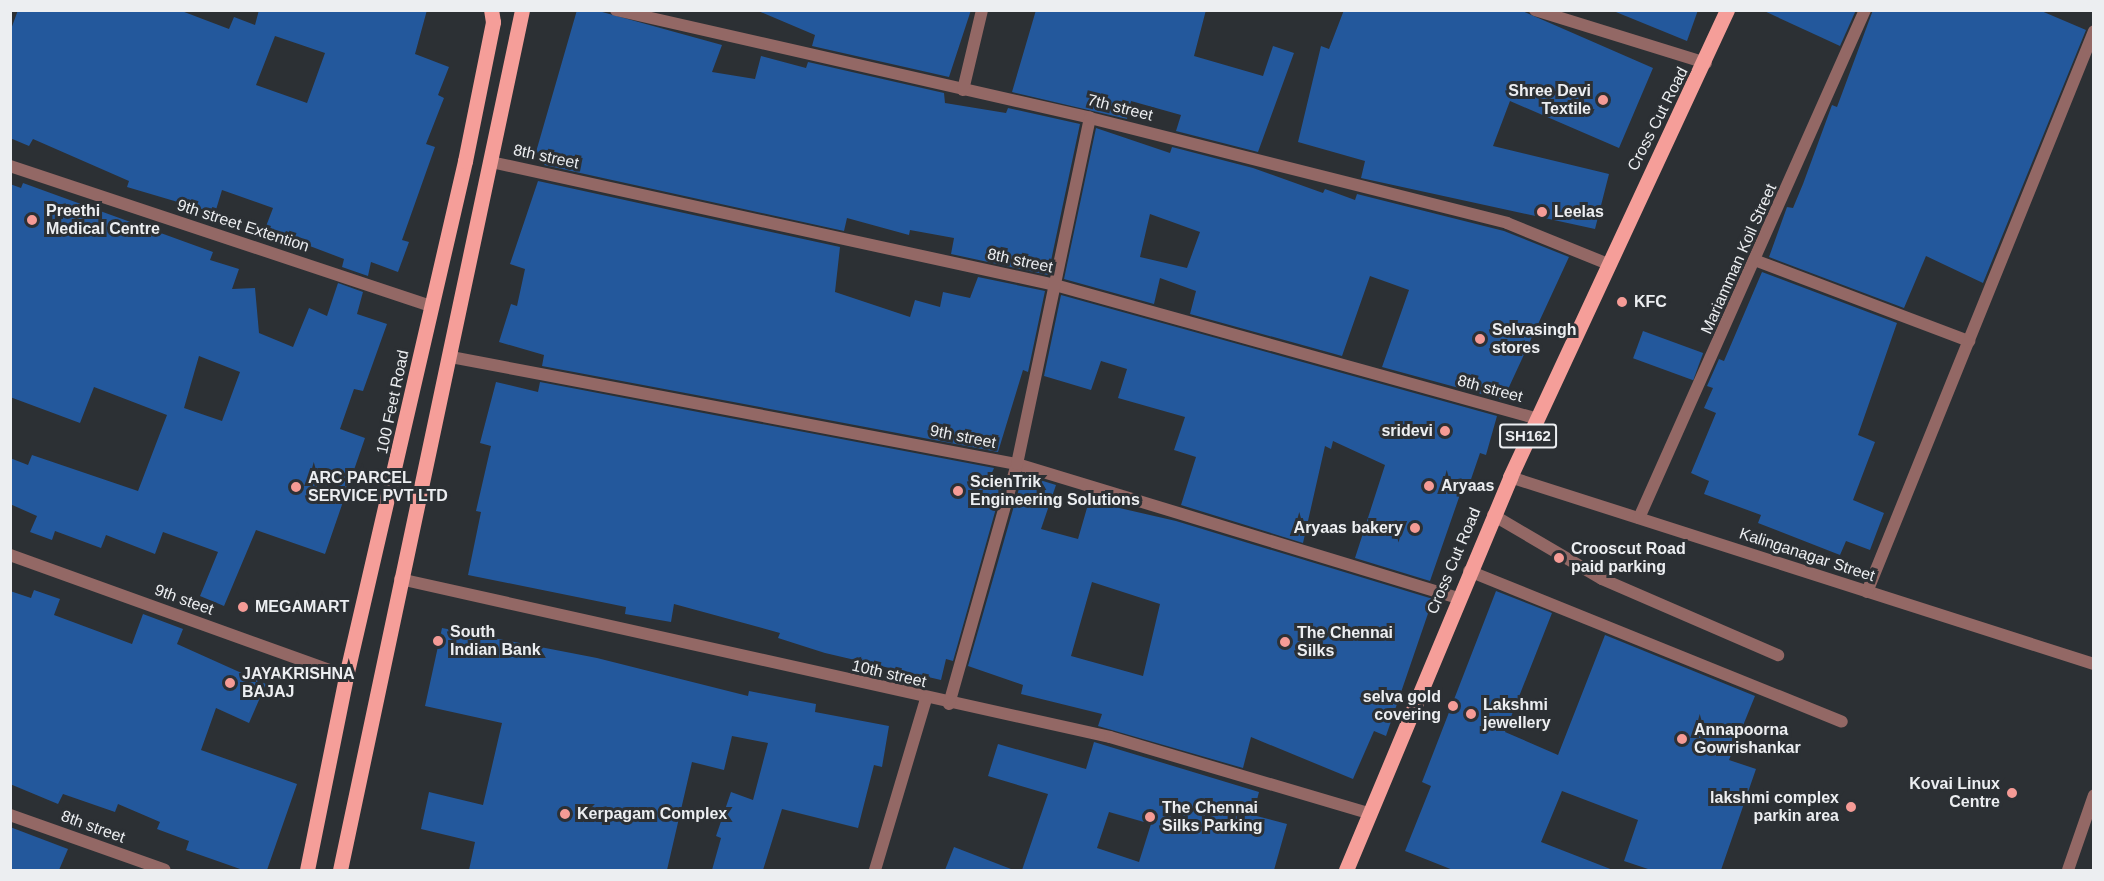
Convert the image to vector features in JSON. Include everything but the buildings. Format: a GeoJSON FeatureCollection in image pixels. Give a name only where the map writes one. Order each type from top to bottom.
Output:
{"type":"FeatureCollection","features":[{"type":"Feature","properties":{"kind":"main road"},"geometry":{"type":"LineString","coordinates":[[340,870],[400,579],[451,357],[522,10]]}},
{"type":"Feature","properties":{"kind":"main road","name":"Cross Cut Road"},"geometry":{"type":"LineString","coordinates":[[1346,870],[1493,515],[1608,264],[1706,63],[1727,10]]}},
{"type":"Feature","properties":{"kind":"main road","name":"100 Feet Road"},"geometry":{"type":"LineString","coordinates":[[307,870],[346,676],[432,306],[494,14]]}},
{"type":"Feature","properties":{"kind":"street","name":"7th street"},"geometry":{"type":"LineString","coordinates":[[616,10],[1090,118],[1507,223],[1608,264]]}},
{"type":"Feature","properties":{"kind":"street"},"geometry":{"type":"LineString","coordinates":[[963,90],[982,10]]}},
{"type":"Feature","properties":{"kind":"street"},"geometry":{"type":"LineString","coordinates":[[1535,10],[1706,63]]}},
{"type":"Feature","properties":{"kind":"street","name":"Mariamman Koil Street"},"geometry":{"type":"LineString","coordinates":[[1639,518],[1757,261],[1865,10]]}},
{"type":"Feature","properties":{"kind":"street"},"geometry":{"type":"LineString","coordinates":[[1867,592],[2094,31]]}},
{"type":"Feature","properties":{"kind":"street"},"geometry":{"type":"LineString","coordinates":[[949,704],[1017,464],[1090,118]]}},
{"type":"Feature","properties":{"kind":"street","name":"8th street"},"geometry":{"type":"LineString","coordinates":[[491,162],[1054,285],[1536,418]]}},
{"type":"Feature","properties":{"kind":"street","name":"9th street Extention"},"geometry":{"type":"LineString","coordinates":[[10,166],[432,306]]}},
{"type":"Feature","properties":{"kind":"street"},"geometry":{"type":"LineString","coordinates":[[1757,261],[1969,341]]}},
{"type":"Feature","properties":{"kind":"street","name":"9th street"},"geometry":{"type":"LineString","coordinates":[[451,357],[1017,464],[1457,598]]}},
{"type":"Feature","properties":{"kind":"street","name":"Kalinganagar Street"},"geometry":{"type":"LineString","coordinates":[[1510,477],[2094,664]]}},
{"type":"Feature","properties":{"kind":"street"},"geometry":{"type":"LineString","coordinates":[[1493,515],[1602,579],[1778,655]]}},
{"type":"Feature","properties":{"kind":"street","name":"9th steet"},"geometry":{"type":"LineString","coordinates":[[10,555],[346,676]]}},
{"type":"Feature","properties":{"kind":"street"},"geometry":{"type":"LineString","coordinates":[[1469,571],[1842,722]]}},
{"type":"Feature","properties":{"kind":"street","name":"10th street"},"geometry":{"type":"LineString","coordinates":[[400,579],[926,699],[1110,737],[1368,813]]}},
{"type":"Feature","properties":{"kind":"street"},"geometry":{"type":"LineString","coordinates":[[875,870],[926,699]]}},
{"type":"Feature","properties":{"kind":"street"},"geometry":{"type":"LineString","coordinates":[[2068,870],[2094,795]]}},
{"type":"Feature","properties":{"kind":"street","name":"8th street"},"geometry":{"type":"LineString","coordinates":[[10,815],[165,870]]}},
{"type":"Feature","properties":{"kind":"place","name":"Shree Devi Textile"},"geometry":{"type":"Point","coordinates":[1603,100]}},
{"type":"Feature","properties":{"kind":"place","name":"Leelas"},"geometry":{"type":"Point","coordinates":[1542,212]}},
{"type":"Feature","properties":{"kind":"place","name":"Preethi Medical Centre"},"geometry":{"type":"Point","coordinates":[32,220]}},
{"type":"Feature","properties":{"kind":"place","name":"KFC"},"geometry":{"type":"Point","coordinates":[1622,302]}},
{"type":"Feature","properties":{"kind":"place","name":"Selvasingh stores"},"geometry":{"type":"Point","coordinates":[1480,339]}},
{"type":"Feature","properties":{"kind":"place","name":"sridevi"},"geometry":{"type":"Point","coordinates":[1445,431]}},
{"type":"Feature","properties":{"kind":"place","name":"Aryaas"},"geometry":{"type":"Point","coordinates":[1429,486]}},
{"type":"Feature","properties":{"kind":"place","name":"ARC PARCEL SERVICE PVT LTD"},"geometry":{"type":"Point","coordinates":[296,487]}},
{"type":"Feature","properties":{"kind":"place","name":"ScienTrik Engineering Solutions"},"geometry":{"type":"Point","coordinates":[958,491]}},
{"type":"Feature","properties":{"kind":"place","name":"Aryaas bakery"},"geometry":{"type":"Point","coordinates":[1415,528]}},
{"type":"Feature","properties":{"kind":"place","name":"Crooscut Road paid parking"},"geometry":{"type":"Point","coordinates":[1559,558]}},
{"type":"Feature","properties":{"kind":"place","name":"MEGAMART"},"geometry":{"type":"Point","coordinates":[243,607]}},
{"type":"Feature","properties":{"kind":"place","name":"South Indian Bank"},"geometry":{"type":"Point","coordinates":[438,641]}},
{"type":"Feature","properties":{"kind":"place","name":"The Chennai Silks"},"geometry":{"type":"Point","coordinates":[1285,642]}},
{"type":"Feature","properties":{"kind":"place","name":"JAYAKRISHNA BAJAJ"},"geometry":{"type":"Point","coordinates":[230,683]}},
{"type":"Feature","properties":{"kind":"place","name":"selva gold covering"},"geometry":{"type":"Point","coordinates":[1453,706]}},
{"type":"Feature","properties":{"kind":"place","name":"Lakshmi jewellery"},"geometry":{"type":"Point","coordinates":[1471,714]}},
{"type":"Feature","properties":{"kind":"place","name":"Annapoorna Gowrishankar"},"geometry":{"type":"Point","coordinates":[1682,739]}},
{"type":"Feature","properties":{"kind":"place","name":"Kovai Linux Centre"},"geometry":{"type":"Point","coordinates":[2012,793]}},
{"type":"Feature","properties":{"kind":"place","name":"lakshmi complex parkin area"},"geometry":{"type":"Point","coordinates":[1851,807]}},
{"type":"Feature","properties":{"kind":"place","name":"Kerpagam Complex"},"geometry":{"type":"Point","coordinates":[565,814]}},
{"type":"Feature","properties":{"kind":"place","name":"The Chennai Silks Parking"},"geometry":{"type":"Point","coordinates":[1150,817]}}]}
